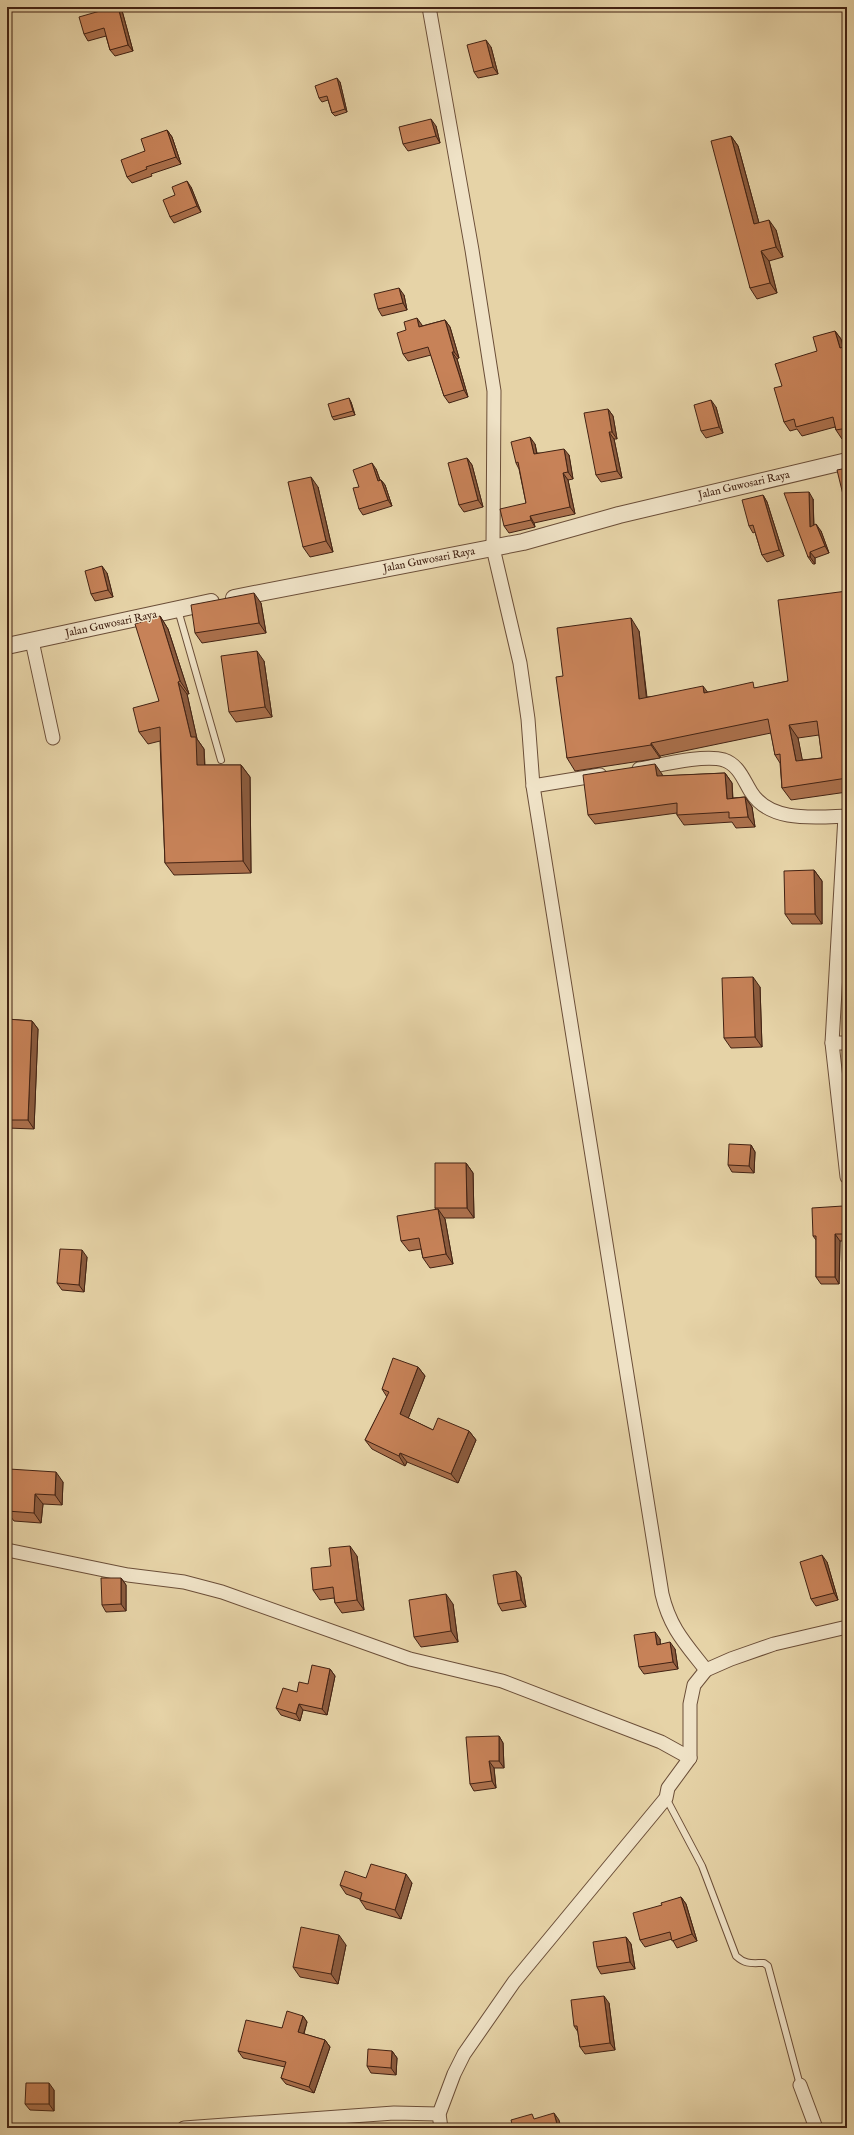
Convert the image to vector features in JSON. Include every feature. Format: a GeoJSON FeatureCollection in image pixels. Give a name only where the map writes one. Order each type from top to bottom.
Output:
{"type":"FeatureCollection","features":[{"type":"Feature","properties":{"kind":"street"},"geometry":{"type":"LineString","coordinates":[[429,7],[472,250],[494,391],[493,548],[520,663],[528,718],[533,786],[662,1594],[667,1614],[675,1630],[706,1670]]}},
{"type":"Feature","properties":{"kind":"street","name":"Jalan Guwosari Raya"},"geometry":{"type":"LineString","coordinates":[[7,646],[178,610],[523,542],[627,514],[847,461]]}},
{"type":"Feature","properties":{"kind":"street"},"geometry":{"type":"LineString","coordinates":[[32,641],[53,738]]}},
{"type":"Feature","properties":{"kind":"street"},"geometry":{"type":"LineString","coordinates":[[625,771],[709,758],[725,760],[742,776],[760,804],[770,810],[784,815],[846,816],[832,1043],[847,1177]]}},
{"type":"Feature","properties":{"kind":"street"},"geometry":{"type":"LineString","coordinates":[[533,786],[609,774]]}},
{"type":"Feature","properties":{"kind":"street"},"geometry":{"type":"LineString","coordinates":[[832,1043],[847,1043]]}},
{"type":"Feature","properties":{"kind":"street"},"geometry":{"type":"LineString","coordinates":[[7,1550],[128,1575],[184,1582],[222,1592],[410,1659],[502,1681],[661,1742],[690,1758]]}},
{"type":"Feature","properties":{"kind":"street"},"geometry":{"type":"LineString","coordinates":[[441,2128],[439,2114],[462,2058],[514,1982],[666,1798],[668,1788],[690,1758],[690,1704],[694,1685],[706,1670],[730,1659],[774,1644],[847,1627]]}},
{"type":"Feature","properties":{"kind":"street"},"geometry":{"type":"LineString","coordinates":[[800,2085],[816,2128]]}},
{"type":"Feature","properties":{"kind":"street"},"geometry":{"type":"LineString","coordinates":[[184,2128],[394,2113],[439,2114]]}},
{"type":"Feature","properties":{"kind":"lane"},"geometry":{"type":"LineString","coordinates":[[178,610],[221,760]]}},
{"type":"Feature","properties":{"kind":"lane"},"geometry":{"type":"LineString","coordinates":[[666,1798],[702,1866],[736,1956],[743,1962],[751,1964],[764,1963],[768,1966],[800,2085]]}},
{"type":"Feature","properties":{"kind":"building"},"geometry":{"type":"Polygon","coordinates":[[[99,7],[118,7],[128,45],[110,50],[104,28],[84,34],[79,17],[100,11],[99,7]]]}},
{"type":"Feature","properties":{"kind":"building"},"geometry":{"type":"Polygon","coordinates":[[[486,40],[493,67],[474,72],[467,45],[486,40]]]}},
{"type":"Feature","properties":{"kind":"building"},"geometry":{"type":"Polygon","coordinates":[[[337,78],[345,109],[332,113],[327,96],[319,98],[315,86],[337,78]]]}},
{"type":"Feature","properties":{"kind":"building"},"geometry":{"type":"Polygon","coordinates":[[[431,119],[436,136],[403,144],[399,127],[431,119]]]}},
{"type":"Feature","properties":{"kind":"building"},"geometry":{"type":"Polygon","coordinates":[[[167,130],[176,157],[146,167],[147,169],[127,177],[121,160],[145,151],[141,139],[167,130]]]}},
{"type":"Feature","properties":{"kind":"building"},"geometry":{"type":"Polygon","coordinates":[[[731,136],[754,224],[769,220],[776,247],[761,251],[770,283],[750,288],[711,141],[731,136]]]}},
{"type":"Feature","properties":{"kind":"building"},"geometry":{"type":"Polygon","coordinates":[[[187,181],[197,206],[170,217],[163,200],[175,195],[172,187],[187,181]]]}},
{"type":"Feature","properties":{"kind":"building"},"geometry":{"type":"Polygon","coordinates":[[[845,243],[847,243],[847,258],[845,243]]]}},
{"type":"Feature","properties":{"kind":"building"},"geometry":{"type":"Polygon","coordinates":[[[399,288],[403,303],[378,309],[374,294],[399,288]]]}},
{"type":"Feature","properties":{"kind":"building"},"geometry":{"type":"Polygon","coordinates":[[[417,318],[419,327],[445,320],[454,352],[452,352],[464,390],[444,396],[428,347],[403,354],[397,333],[406,330],[404,322],[417,318]]]}},
{"type":"Feature","properties":{"kind":"building"},"geometry":{"type":"Polygon","coordinates":[[[835,331],[840,348],[847,346],[847,366],[845,366],[847,373],[847,428],[836,430],[833,417],[796,427],[794,419],[784,422],[774,388],[782,386],[775,364],[817,351],[813,337],[835,331]]]}},
{"type":"Feature","properties":{"kind":"building"},"geometry":{"type":"Polygon","coordinates":[[[349,398],[353,411],[332,417],[328,404],[349,398]]]}},
{"type":"Feature","properties":{"kind":"building"},"geometry":{"type":"Polygon","coordinates":[[[711,400],[719,427],[701,431],[694,405],[711,400]]]}},
{"type":"Feature","properties":{"kind":"building"},"geometry":{"type":"Polygon","coordinates":[[[608,409],[612,432],[609,432],[617,471],[596,475],[584,413],[608,409]]]}},
{"type":"Feature","properties":{"kind":"building"},"geometry":{"type":"Polygon","coordinates":[[[530,437],[534,454],[564,449],[568,472],[563,473],[570,507],[530,516],[531,520],[504,526],[500,509],[526,503],[518,462],[516,463],[511,442],[530,437]]]}},
{"type":"Feature","properties":{"kind":"building"},"geometry":{"type":"Polygon","coordinates":[[[467,458],[478,500],[459,505],[448,463],[467,458]]]}},
{"type":"Feature","properties":{"kind":"building"},"geometry":{"type":"Polygon","coordinates":[[[372,463],[378,481],[381,480],[388,500],[359,509],[353,488],[359,487],[353,470],[372,463]]]}},
{"type":"Feature","properties":{"kind":"building"},"geometry":{"type":"Polygon","coordinates":[[[847,468],[847,511],[837,470],[847,468]]]}},
{"type":"Feature","properties":{"kind":"building"},"geometry":{"type":"Polygon","coordinates":[[[311,477],[326,541],[303,547],[288,482],[311,477]]]}},
{"type":"Feature","properties":{"kind":"building"},"geometry":{"type":"Polygon","coordinates":[[[809,492],[810,527],[816,524],[825,546],[810,552],[810,557],[808,557],[784,493],[809,492]]]}},
{"type":"Feature","properties":{"kind":"building"},"geometry":{"type":"Polygon","coordinates":[[[763,495],[779,550],[762,555],[753,525],[749,526],[742,500],[763,495]]]}},
{"type":"Feature","properties":{"kind":"building"},"geometry":{"type":"Polygon","coordinates":[[[102,566],[108,590],[91,594],[85,571],[102,566]]]}},
{"type":"Feature","properties":{"kind":"building"},"geometry":{"type":"Polygon","coordinates":[[[847,591],[847,778],[782,788],[780,754],[775,755],[768,719],[651,743],[651,745],[567,758],[556,677],[563,676],[557,628],[631,618],[639,699],[703,686],[704,693],[753,682],[754,688],[788,681],[778,600],[847,591]],[[817,721],[789,725],[796,761],[822,758],[817,721]]]}},
{"type":"Feature","properties":{"kind":"building"},"geometry":{"type":"Polygon","coordinates":[[[254,593],[259,623],[195,633],[191,605],[254,593]]]}},
{"type":"Feature","properties":{"kind":"building"},"geometry":{"type":"Polygon","coordinates":[[[160,616],[180,681],[178,682],[191,737],[196,737],[197,765],[241,765],[243,861],[165,863],[160,727],[139,732],[133,708],[159,701],[135,624],[160,616]]]}},
{"type":"Feature","properties":{"kind":"building"},"geometry":{"type":"Polygon","coordinates":[[[257,651],[265,707],[229,712],[221,656],[257,651]]]}},
{"type":"Feature","properties":{"kind":"building"},"geometry":{"type":"Polygon","coordinates":[[[655,764],[657,776],[725,773],[727,799],[745,797],[748,817],[729,818],[729,812],[677,815],[677,803],[588,815],[583,775],[655,764]]]}},
{"type":"Feature","properties":{"kind":"building"},"geometry":{"type":"Polygon","coordinates":[[[814,870],[815,914],[785,914],[784,871],[814,870]]]}},
{"type":"Feature","properties":{"kind":"building"},"geometry":{"type":"Polygon","coordinates":[[[753,977],[755,1037],[724,1038],[722,978],[753,977]]]}},
{"type":"Feature","properties":{"kind":"building"},"geometry":{"type":"Polygon","coordinates":[[[7,1019],[32,1021],[28,1120],[7,1120],[7,1019]]]}},
{"type":"Feature","properties":{"kind":"building"},"geometry":{"type":"Polygon","coordinates":[[[729,1144],[751,1145],[749,1166],[728,1165],[729,1144]]]}},
{"type":"Feature","properties":{"kind":"building"},"geometry":{"type":"Polygon","coordinates":[[[435,1163],[466,1163],[467,1208],[435,1208],[435,1163]]]}},
{"type":"Feature","properties":{"kind":"building"},"geometry":{"type":"Polygon","coordinates":[[[843,1206],[845,1234],[835,1234],[835,1277],[816,1277],[816,1236],[813,1236],[812,1208],[843,1206]]]}},
{"type":"Feature","properties":{"kind":"building"},"geometry":{"type":"Polygon","coordinates":[[[438,1209],[446,1254],[423,1258],[419,1238],[401,1241],[397,1216],[438,1209]]]}},
{"type":"Feature","properties":{"kind":"building"},"geometry":{"type":"Polygon","coordinates":[[[60,1249],[82,1250],[79,1285],[57,1283],[60,1249]]]}},
{"type":"Feature","properties":{"kind":"building"},"geometry":{"type":"Polygon","coordinates":[[[393,1358],[418,1367],[400,1414],[433,1430],[438,1418],[469,1431],[451,1474],[400,1453],[399,1456],[365,1440],[389,1392],[382,1389],[393,1358]]]}},
{"type":"Feature","properties":{"kind":"building"},"geometry":{"type":"Polygon","coordinates":[[[9,1469],[56,1472],[55,1495],[35,1494],[34,1513],[7,1511],[9,1469]]]}},
{"type":"Feature","properties":{"kind":"building"},"geometry":{"type":"Polygon","coordinates":[[[350,1546],[357,1600],[335,1603],[333,1587],[313,1590],[311,1568],[331,1566],[329,1548],[350,1546]]]}},
{"type":"Feature","properties":{"kind":"building"},"geometry":{"type":"Polygon","coordinates":[[[822,1555],[834,1593],[811,1599],[800,1562],[822,1555]]]}},
{"type":"Feature","properties":{"kind":"building"},"geometry":{"type":"Polygon","coordinates":[[[516,1571],[521,1600],[498,1604],[493,1575],[516,1571]]]}},
{"type":"Feature","properties":{"kind":"building"},"geometry":{"type":"Polygon","coordinates":[[[101,1578],[121,1578],[121,1604],[102,1605],[101,1578]]]}},
{"type":"Feature","properties":{"kind":"building"},"geometry":{"type":"Polygon","coordinates":[[[446,1594],[451,1631],[414,1637],[409,1600],[446,1594]]]}},
{"type":"Feature","properties":{"kind":"building"},"geometry":{"type":"Polygon","coordinates":[[[655,1632],[657,1645],[670,1642],[673,1662],[639,1667],[634,1635],[655,1632]]]}},
{"type":"Feature","properties":{"kind":"building"},"geometry":{"type":"Polygon","coordinates":[[[312,1665],[330,1669],[322,1709],[299,1704],[296,1714],[276,1708],[283,1688],[297,1692],[299,1682],[308,1684],[312,1665]]]}},
{"type":"Feature","properties":{"kind":"building"},"geometry":{"type":"Polygon","coordinates":[[[499,1736],[499,1761],[489,1761],[492,1781],[470,1784],[466,1737],[499,1736]]]}},
{"type":"Feature","properties":{"kind":"building"},"geometry":{"type":"Polygon","coordinates":[[[371,1864],[406,1874],[395,1910],[360,1900],[362,1893],[340,1885],[345,1871],[366,1878],[371,1864]]]}},
{"type":"Feature","properties":{"kind":"building"},"geometry":{"type":"Polygon","coordinates":[[[681,1897],[692,1934],[672,1941],[670,1932],[640,1940],[633,1913],[662,1905],[661,1903],[681,1897]]]}},
{"type":"Feature","properties":{"kind":"building"},"geometry":{"type":"Polygon","coordinates":[[[301,1927],[339,1935],[331,1974],[293,1967],[301,1927]]]}},
{"type":"Feature","properties":{"kind":"building"},"geometry":{"type":"Polygon","coordinates":[[[626,1937],[630,1962],[597,1967],[593,1942],[626,1937]]]}},
{"type":"Feature","properties":{"kind":"building"},"geometry":{"type":"Polygon","coordinates":[[[604,1996],[610,2043],[580,2047],[577,2026],[574,2026],[571,2000],[604,1996]]]}},
{"type":"Feature","properties":{"kind":"building"},"geometry":{"type":"Polygon","coordinates":[[[287,2011],[303,2016],[298,2032],[325,2040],[309,2087],[281,2078],[286,2062],[238,2051],[246,2020],[282,2028],[287,2011]]]}},
{"type":"Feature","properties":{"kind":"building"},"geometry":{"type":"Polygon","coordinates":[[[847,2026],[847,2034],[844,2027],[847,2026]]]}},
{"type":"Feature","properties":{"kind":"building"},"geometry":{"type":"Polygon","coordinates":[[[368,2049],[392,2051],[391,2068],[367,2066],[368,2049]]]}},
{"type":"Feature","properties":{"kind":"building"},"geometry":{"type":"Polygon","coordinates":[[[26,2083],[49,2083],[49,2104],[25,2104],[26,2083]]]}},
{"type":"Feature","properties":{"kind":"building"},"geometry":{"type":"Polygon","coordinates":[[[554,2113],[558,2128],[513,2128],[511,2120],[532,2114],[534,2119],[554,2113]]]}}]}
